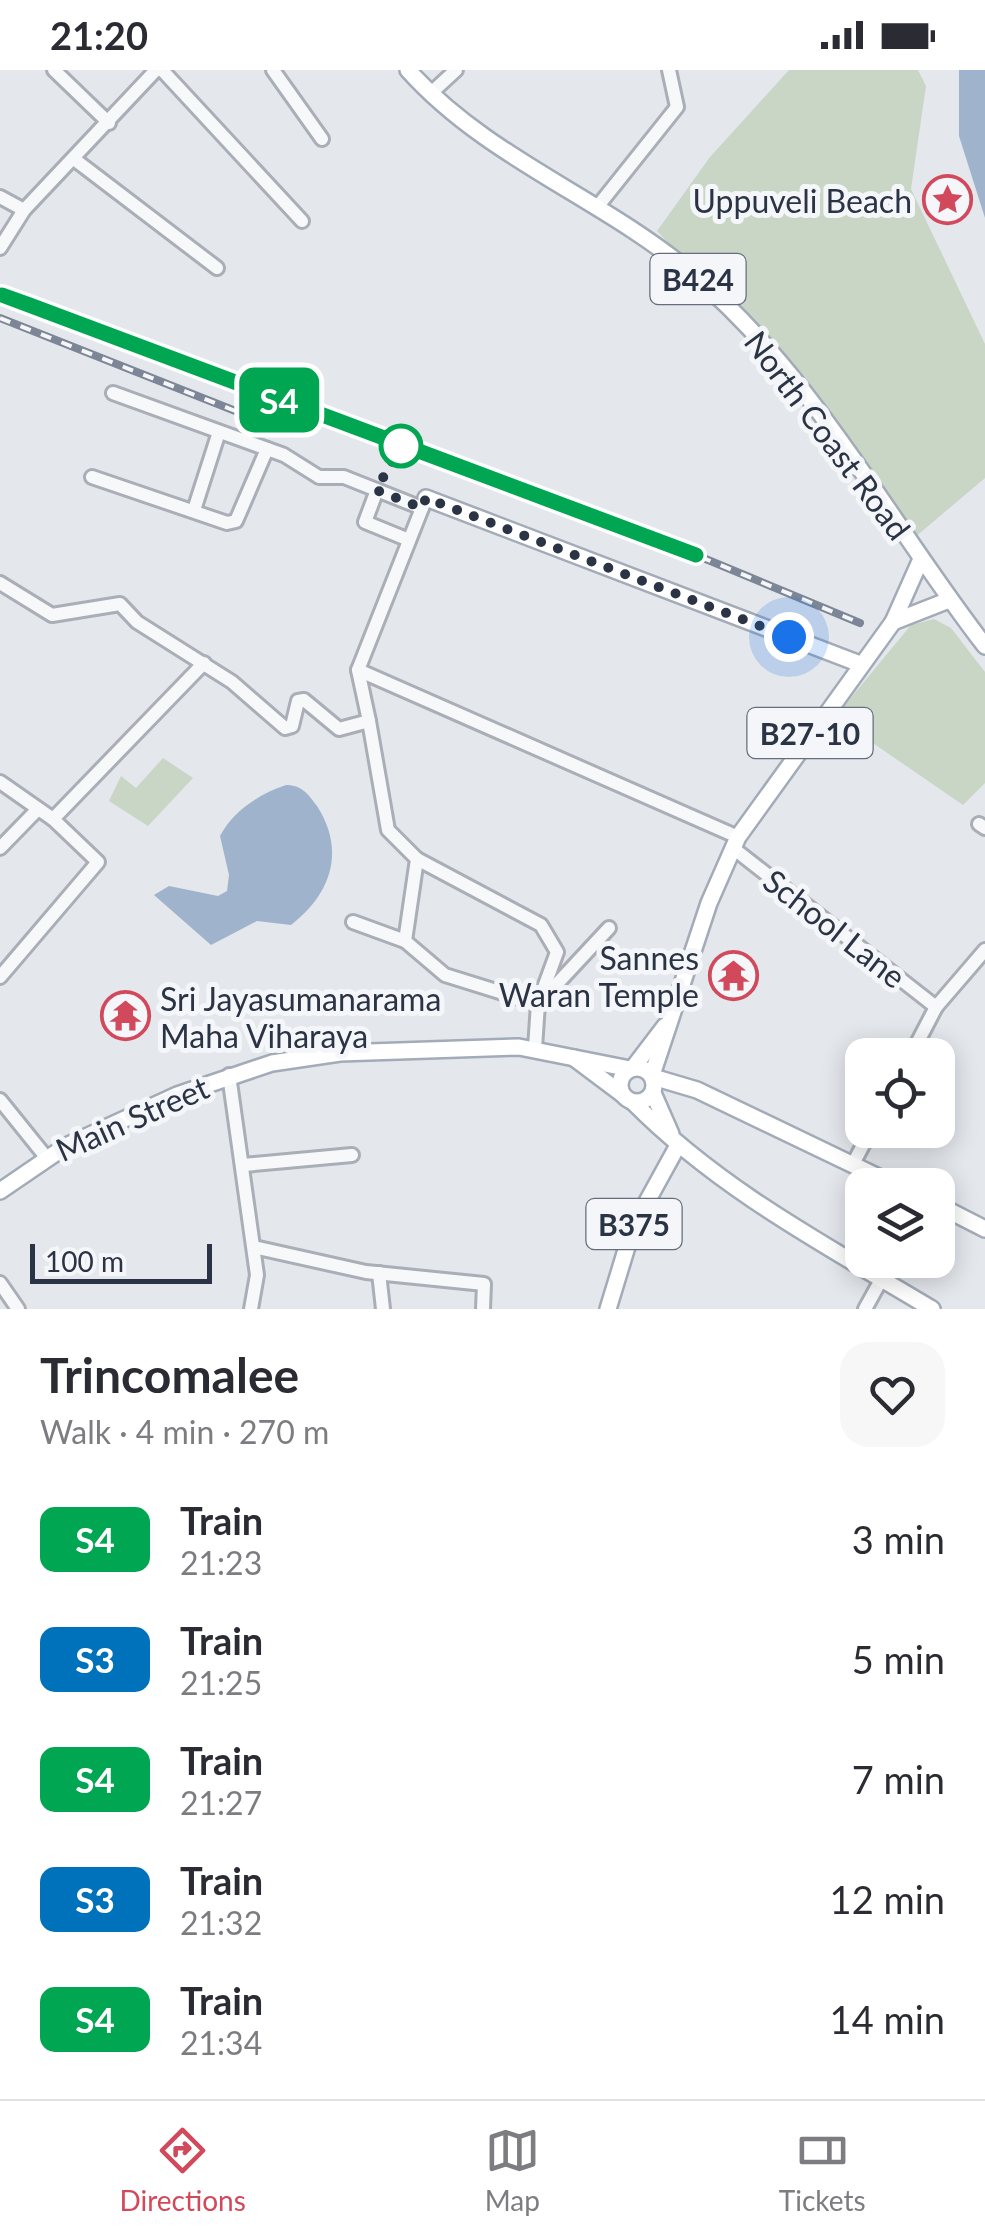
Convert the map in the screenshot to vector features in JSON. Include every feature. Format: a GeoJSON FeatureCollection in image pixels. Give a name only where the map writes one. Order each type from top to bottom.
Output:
{"type":"FeatureCollection","features":[{"type":"Feature","properties":{"kind":"main road","name":"North Coast Road"},"geometry":{"type":"LineString","coordinates":[[408,70],[430,94],[515,159],[598,206],[693,274],[743,323],[828,426],[985,646]]}},
{"type":"Feature","properties":{"kind":"main road","name":"B27-10"},"geometry":{"type":"LineString","coordinates":[[424,503],[860,664]]}},
{"type":"Feature","properties":{"kind":"main road","name":"B27-10"},"geometry":{"type":"LineString","coordinates":[[653,1084],[708,903],[736,843],[860,664],[894,622],[920,559]]}},
{"type":"Feature","properties":{"kind":"main road","name":"B27-10"},"geometry":{"type":"LineString","coordinates":[[894,622],[950,600]]}},
{"type":"Feature","properties":{"kind":"main road","name":"B27-10"},"geometry":{"type":"LineString","coordinates":[[632,1069],[675,1010]]}},
{"type":"Feature","properties":{"kind":"main road","name":"Main Street"},"geometry":{"type":"LineString","coordinates":[[0,1191],[46,1157],[229,1075],[272,1063],[340,1053],[535,1048],[632,1069],[653,1084]]}},
{"type":"Feature","properties":{"kind":"main road","name":"Main Street"},"geometry":{"type":"LineString","coordinates":[[571,1055],[627,1098],[677,1147],[780,1219],[932,1309]]}},
{"type":"Feature","properties":{"kind":"main road"},"geometry":{"type":"LineString","coordinates":[[632,1069],[620,1080],[627,1098],[646,1100],[653,1084]]}},
{"type":"Feature","properties":{"kind":"main road"},"geometry":{"type":"LineString","coordinates":[[653,1084],[697,1090],[861,1168]]}},
{"type":"Feature","properties":{"kind":"main road"},"geometry":{"type":"LineString","coordinates":[[653,1084],[677,1147]]}},
{"type":"Feature","properties":{"kind":"main road","name":"B375"},"geometry":{"type":"LineString","coordinates":[[608,1309],[633,1227],[677,1147]]}},
{"type":"Feature","properties":{"kind":"main road"},"geometry":{"type":"LineString","coordinates":[[955,1214],[985,1228]]}},
{"type":"Feature","properties":{"kind":"street"},"geometry":{"type":"LineString","coordinates":[[54,70],[109,123]]}},
{"type":"Feature","properties":{"kind":"street"},"geometry":{"type":"LineString","coordinates":[[0,248],[24,210],[159,70],[302,221]]}},
{"type":"Feature","properties":{"kind":"street"},"geometry":{"type":"LineString","coordinates":[[274,70],[322,139]]}},
{"type":"Feature","properties":{"kind":"street"},"geometry":{"type":"LineString","coordinates":[[430,94],[456,70]]}},
{"type":"Feature","properties":{"kind":"street"},"geometry":{"type":"LineString","coordinates":[[598,206],[677,107],[670,70]]}},
{"type":"Feature","properties":{"kind":"street"},"geometry":{"type":"LineString","coordinates":[[74,159],[217,268]]}},
{"type":"Feature","properties":{"kind":"street"},"geometry":{"type":"LineString","coordinates":[[0,197],[24,210]]}},
{"type":"Feature","properties":{"kind":"street"},"geometry":{"type":"LineString","coordinates":[[113,393],[267,449],[320,477],[344,477],[424,503],[358,670],[388,830],[417,859],[541,925],[557,952],[538,1004],[535,1048]]}},
{"type":"Feature","properties":{"kind":"street"},"geometry":{"type":"LineString","coordinates":[[194,510],[219,432]]}},
{"type":"Feature","properties":{"kind":"street"},"geometry":{"type":"LineString","coordinates":[[92,477],[227,523],[236,520],[267,449]]}},
{"type":"Feature","properties":{"kind":"street"},"geometry":{"type":"LineString","coordinates":[[376,490],[365,522],[409,540]]}},
{"type":"Feature","properties":{"kind":"street"},"geometry":{"type":"LineString","coordinates":[[0,583],[52,614],[120,604],[137,622],[253,698],[285,728],[292,726],[298,701],[304,700],[339,730],[368,721]]}},
{"type":"Feature","properties":{"kind":"street"},"geometry":{"type":"LineString","coordinates":[[53,819],[204,663]]}},
{"type":"Feature","properties":{"kind":"street","name":"School Lane"},"geometry":{"type":"LineString","coordinates":[[358,670],[736,843],[936,1007]]}},
{"type":"Feature","properties":{"kind":"street"},"geometry":{"type":"LineString","coordinates":[[0,782],[53,819],[98,862],[0,977]]}},
{"type":"Feature","properties":{"kind":"street"},"geometry":{"type":"LineString","coordinates":[[0,848],[38,809]]}},
{"type":"Feature","properties":{"kind":"street"},"geometry":{"type":"LineString","coordinates":[[405,941],[417,859]]}},
{"type":"Feature","properties":{"kind":"street"},"geometry":{"type":"LineString","coordinates":[[354,922],[405,941],[445,975],[538,1004]]}},
{"type":"Feature","properties":{"kind":"street"},"geometry":{"type":"LineString","coordinates":[[538,1004],[608,928]]}},
{"type":"Feature","properties":{"kind":"street"},"geometry":{"type":"LineString","coordinates":[[920,1038],[936,1007],[985,950]]}},
{"type":"Feature","properties":{"kind":"street"},"geometry":{"type":"LineString","coordinates":[[229,1075],[254,1247],[252,1309]]}},
{"type":"Feature","properties":{"kind":"street"},"geometry":{"type":"LineString","coordinates":[[0,1100],[46,1157]]}},
{"type":"Feature","properties":{"kind":"street"},"geometry":{"type":"LineString","coordinates":[[853,1164],[861,1148]]}},
{"type":"Feature","properties":{"kind":"street"},"geometry":{"type":"LineString","coordinates":[[244,1164],[352,1155]]}},
{"type":"Feature","properties":{"kind":"street"},"geometry":{"type":"LineString","coordinates":[[254,1247],[378,1272],[484,1284],[483,1309]]}},
{"type":"Feature","properties":{"kind":"street"},"geometry":{"type":"LineString","coordinates":[[378,1272],[383,1309]]}},
{"type":"Feature","properties":{"kind":"street"},"geometry":{"type":"LineString","coordinates":[[865,1309],[882,1280]]}},
{"type":"Feature","properties":{"kind":"street"},"geometry":{"type":"LineString","coordinates":[[0,1283],[18,1309]]}},
{"type":"Feature","properties":{"kind":"green space"},"geometry":{"type":"Polygon","coordinates":[[[789,70],[918,70],[926,86],[911,189],[985,344],[985,478],[914,538],[834,420],[657,231],[710,157],[789,70]]]}},
{"type":"Feature","properties":{"kind":"green space"},"geometry":{"type":"Polygon","coordinates":[[[934,619],[951,628],[985,672],[985,783],[963,805],[835,717],[911,625],[934,619]]]}},
{"type":"Feature","properties":{"kind":"green space"},"geometry":{"type":"Polygon","coordinates":[[[163,758],[193,778],[148,826],[109,801],[121,776],[136,788],[163,758]]]}},
{"type":"Feature","properties":{"kind":"water"},"geometry":{"type":"Polygon","coordinates":[[[959,70],[985,70],[985,218],[959,136],[959,70]]]}},
{"type":"Feature","properties":{"kind":"water"},"geometry":{"type":"Polygon","coordinates":[[[286,785],[307,794],[326,823],[332,855],[324,886],[291,925],[257,921],[211,945],[154,895],[169,886],[218,896],[227,891],[229,875],[220,836],[248,804],[286,785]]]}},
{"type":"Feature","properties":{"kind":"railway"},"geometry":{"type":"LineString","coordinates":[[0,294],[696,555],[860,623]]}},
{"type":"Feature","properties":{"kind":"railway"},"geometry":{"type":"LineString","coordinates":[[0,318],[291,433]]}},
{"type":"Feature","properties":{"kind":"train","name":"S4"},"geometry":{"type":"LineString","coordinates":[[2,295],[30,305],[696,555],[584,515],[2,295]]}},
{"type":"Feature","properties":{"kind":"place","name":"Uppuveli Beach"},"geometry":{"type":"Point","coordinates":[947,200]}},
{"type":"Feature","properties":{"kind":"place","name":"Sannes Waran Temple"},"geometry":{"type":"Point","coordinates":[734,975]}},
{"type":"Feature","properties":{"kind":"place","name":"Sri Jayasumanarama Maha Viharaya"},"geometry":{"type":"Point","coordinates":[125,1016]}},
{"type":"Feature","properties":{"kind":"route"},"geometry":{"type":"LineString","coordinates":[[401,446],[376,490],[422,508],[426,498],[789,637]]}}]}
